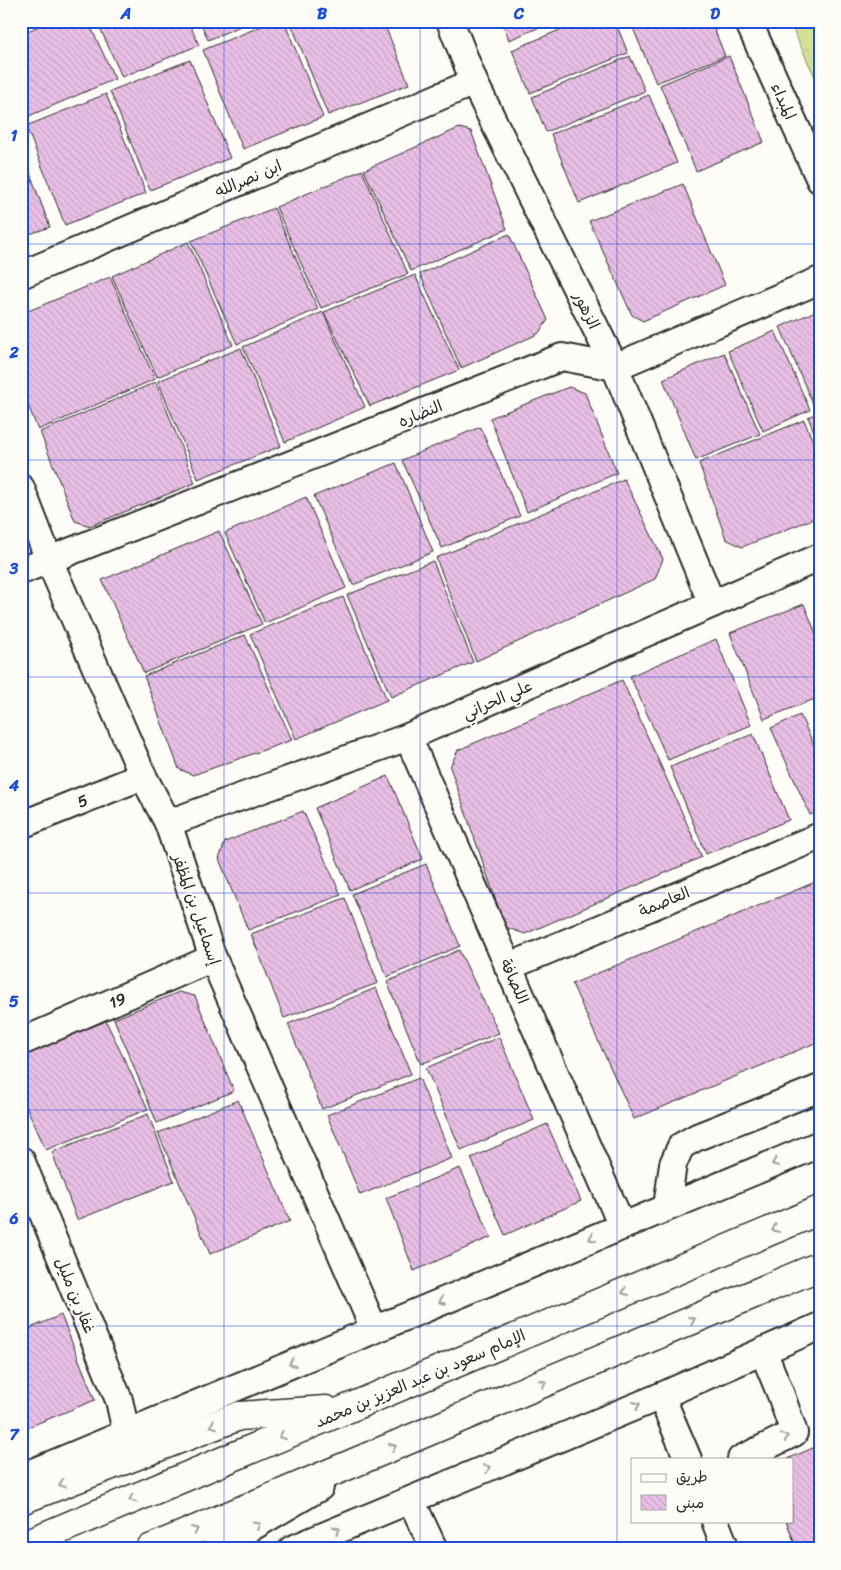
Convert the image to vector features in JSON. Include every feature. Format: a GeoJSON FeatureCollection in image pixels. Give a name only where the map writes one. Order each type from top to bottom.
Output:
{"type":"FeatureCollection","features":[{"type":"Feature","properties":{"kind":"main road","name":"الإمام سعود بن عبد العزيز بن محمد"},"geometry":{"type":"LineString","coordinates":[[21,1546],[820,1210]]}},
{"type":"Feature","properties":{"kind":"main road"},"geometry":{"type":"LineString","coordinates":[[150,1549],[820,1266]]}},
{"type":"Feature","properties":{"kind":"main road"},"geometry":{"type":"LineString","coordinates":[[21,1500],[239,1416],[348,1409]]}},
{"type":"Feature","properties":{"kind":"street","name":"الزهور"},"geometry":{"type":"LineString","coordinates":[[450,21],[474,82],[615,367],[712,604]]}},
{"type":"Feature","properties":{"kind":"street","name":"المبداء"},"geometry":{"type":"LineString","coordinates":[[748,21],[820,180]]}},
{"type":"Feature","properties":{"kind":"street","name":"ابن نصرالله"},"geometry":{"type":"LineString","coordinates":[[21,275],[474,82]]}},
{"type":"Feature","properties":{"kind":"street"},"geometry":{"type":"LineString","coordinates":[[615,367],[820,280]]}},
{"type":"Feature","properties":{"kind":"street","name":"النضاره"},"geometry":{"type":"LineString","coordinates":[[21,572],[562,357],[615,367]]}},
{"type":"Feature","properties":{"kind":"street","name":"إسماعيل بن المظفر"},"geometry":{"type":"LineString","coordinates":[[21,488],[49,560],[143,776],[168,823],[213,958],[374,1329]]}},
{"type":"Feature","properties":{"kind":"street","name":"علي الحراني"},"geometry":{"type":"LineString","coordinates":[[168,823],[408,738],[820,558]]}},
{"type":"Feature","properties":{"kind":"street","name":"اللصافة"},"geometry":{"type":"LineString","coordinates":[[408,738],[622,1226]]}},
{"type":"Feature","properties":{"kind":"street","name":"5"},"geometry":{"type":"LineString","coordinates":[[21,825],[143,776]]}},
{"type":"Feature","properties":{"kind":"street","name":"العاصمة"},"geometry":{"type":"LineString","coordinates":[[508,966],[820,836]]}},
{"type":"Feature","properties":{"kind":"street","name":"19"},"geometry":{"type":"LineString","coordinates":[[21,1042],[213,958]]}},
{"type":"Feature","properties":{"kind":"street"},"geometry":{"type":"LineString","coordinates":[[667,1207],[673,1164],[681,1146],[697,1137],[820,1088]]}},
{"type":"Feature","properties":{"kind":"street"},"geometry":{"type":"LineString","coordinates":[[21,1477],[820,1144]]}},
{"type":"Feature","properties":{"kind":"street","name":"غفار بن مليل"},"geometry":{"type":"LineString","coordinates":[[22,1166],[119,1400],[126,1432]]}},
{"type":"Feature","properties":{"kind":"street"},"geometry":{"type":"LineString","coordinates":[[292,1549],[661,1396],[820,1326]]}},
{"type":"Feature","properties":{"kind":"street"},"geometry":{"type":"LineString","coordinates":[[743,1458],[794,1433],[782,1395],[763,1351]]}},
{"type":"Feature","properties":{"kind":"street"},"geometry":{"type":"LineString","coordinates":[[661,1396],[688,1458]]}},
{"type":"Feature","properties":{"kind":"street"},"geometry":{"type":"LineString","coordinates":[[215,1549],[368,1458]]}},
{"type":"Feature","properties":{"kind":"street"},"geometry":{"type":"LineString","coordinates":[[411,1500],[434,1549]]}},
{"type":"Feature","properties":{"kind":"street"},"geometry":{"type":"LineString","coordinates":[[715,1522],[726,1549]]}},
{"type":"Feature","properties":{"kind":"green space"},"geometry":{"type":"Polygon","coordinates":[[[789,21],[820,21],[820,88],[789,21]]]}},
{"type":"Feature","properties":{"kind":"building"},"geometry":{"type":"Polygon","coordinates":[[[50,21],[88,21],[115,79],[29,116],[21,97],[21,34],[50,21]]]}},
{"type":"Feature","properties":{"kind":"building"},"geometry":{"type":"Polygon","coordinates":[[[97,21],[188,21],[199,45],[122,77],[97,21]]]}},
{"type":"Feature","properties":{"kind":"building"},"geometry":{"type":"Polygon","coordinates":[[[200,21],[252,21],[208,40],[200,21]]]}},
{"type":"Feature","properties":{"kind":"building"},"geometry":{"type":"Polygon","coordinates":[[[274,21],[284,21],[323,117],[243,149],[203,50],[274,21]]]}},
{"type":"Feature","properties":{"kind":"building"},"geometry":{"type":"Polygon","coordinates":[[[290,21],[383,21],[409,84],[328,115],[290,21]]]}},
{"type":"Feature","properties":{"kind":"building"},"geometry":{"type":"Polygon","coordinates":[[[502,21],[555,21],[509,40],[502,21]]]}},
{"type":"Feature","properties":{"kind":"building"},"geometry":{"type":"Polygon","coordinates":[[[581,21],[615,21],[628,53],[530,93],[512,50],[581,21]]]}},
{"type":"Feature","properties":{"kind":"building"},"geometry":{"type":"Polygon","coordinates":[[[630,21],[711,21],[725,56],[656,83],[630,21]]]}},
{"type":"Feature","properties":{"kind":"building"},"geometry":{"type":"Polygon","coordinates":[[[630,56],[645,91],[546,132],[532,97],[630,56]]]}},
{"type":"Feature","properties":{"kind":"building"},"geometry":{"type":"Polygon","coordinates":[[[729,56],[764,142],[696,171],[660,85],[729,56]]]}},
{"type":"Feature","properties":{"kind":"building"},"geometry":{"type":"Polygon","coordinates":[[[190,60],[230,158],[150,190],[110,91],[190,60]]]}},
{"type":"Feature","properties":{"kind":"building"},"geometry":{"type":"Polygon","coordinates":[[[106,94],[146,193],[65,225],[26,126],[106,94]]]}},
{"type":"Feature","properties":{"kind":"building"},"geometry":{"type":"Polygon","coordinates":[[[649,95],[677,163],[579,203],[551,134],[649,95]]]}},
{"type":"Feature","properties":{"kind":"building"},"geometry":{"type":"Polygon","coordinates":[[[459,128],[471,131],[507,229],[411,271],[364,170],[459,128]]]}},
{"type":"Feature","properties":{"kind":"building"},"geometry":{"type":"Polygon","coordinates":[[[21,149],[50,227],[21,237],[21,149]]]}},
{"type":"Feature","properties":{"kind":"building"},"geometry":{"type":"Polygon","coordinates":[[[362,170],[408,274],[321,308],[276,207],[362,170]]]}},
{"type":"Feature","properties":{"kind":"building"},"geometry":{"type":"Polygon","coordinates":[[[683,184],[725,285],[643,321],[632,315],[589,221],[683,184]]]}},
{"type":"Feature","properties":{"kind":"building"},"geometry":{"type":"Polygon","coordinates":[[[274,208],[318,309],[237,344],[191,241],[274,208]]]}},
{"type":"Feature","properties":{"kind":"building"},"geometry":{"type":"Polygon","coordinates":[[[509,234],[548,320],[538,334],[461,368],[420,274],[509,234]]]}},
{"type":"Feature","properties":{"kind":"building"},"geometry":{"type":"Polygon","coordinates":[[[188,242],[233,345],[157,377],[112,276],[188,242]]]}},
{"type":"Feature","properties":{"kind":"building"},"geometry":{"type":"Polygon","coordinates":[[[415,275],[459,370],[370,406],[324,312],[415,275]]]}},
{"type":"Feature","properties":{"kind":"building"},"geometry":{"type":"Polygon","coordinates":[[[110,277],[155,379],[38,430],[21,387],[21,314],[110,277]]]}},
{"type":"Feature","properties":{"kind":"building"},"geometry":{"type":"Polygon","coordinates":[[[820,309],[820,407],[815,409],[780,327],[820,309]]]}},
{"type":"Feature","properties":{"kind":"building"},"geometry":{"type":"Polygon","coordinates":[[[323,312],[365,407],[285,442],[243,347],[323,312]]]}},
{"type":"Feature","properties":{"kind":"building"},"geometry":{"type":"Polygon","coordinates":[[[775,331],[810,410],[763,431],[728,351],[775,331]]]}},
{"type":"Feature","properties":{"kind":"building"},"geometry":{"type":"Polygon","coordinates":[[[241,348],[281,446],[198,479],[158,381],[241,348]]]}},
{"type":"Feature","properties":{"kind":"building"},"geometry":{"type":"Polygon","coordinates":[[[724,353],[760,434],[696,460],[663,379],[724,353]]]}},
{"type":"Feature","properties":{"kind":"building"},"geometry":{"type":"Polygon","coordinates":[[[156,382],[195,483],[90,526],[75,521],[40,432],[156,382]]]}},
{"type":"Feature","properties":{"kind":"building"},"geometry":{"type":"Polygon","coordinates":[[[569,387],[585,393],[617,473],[527,512],[490,418],[569,387]]]}},
{"type":"Feature","properties":{"kind":"building"},"geometry":{"type":"Polygon","coordinates":[[[820,412],[820,447],[808,417],[820,412]]]}},
{"type":"Feature","properties":{"kind":"building"},"geometry":{"type":"Polygon","coordinates":[[[804,420],[820,458],[820,516],[742,547],[726,539],[699,463],[804,420]]]}},
{"type":"Feature","properties":{"kind":"building"},"geometry":{"type":"Polygon","coordinates":[[[480,427],[520,516],[442,548],[402,460],[480,427]]]}},
{"type":"Feature","properties":{"kind":"building"},"geometry":{"type":"Polygon","coordinates":[[[396,463],[433,552],[353,585],[314,496],[396,463]]]}},
{"type":"Feature","properties":{"kind":"building"},"geometry":{"type":"Polygon","coordinates":[[[624,479],[663,559],[655,579],[476,661],[436,558],[624,479]]]}},
{"type":"Feature","properties":{"kind":"building"},"geometry":{"type":"Polygon","coordinates":[[[306,497],[346,588],[265,623],[225,533],[306,497]]]}},
{"type":"Feature","properties":{"kind":"building"},"geometry":{"type":"Polygon","coordinates":[[[219,531],[262,624],[144,673],[102,580],[219,531]]]}},
{"type":"Feature","properties":{"kind":"building"},"geometry":{"type":"Polygon","coordinates":[[[433,561],[473,662],[391,697],[347,595],[433,561]]]}},
{"type":"Feature","properties":{"kind":"building"},"geometry":{"type":"Polygon","coordinates":[[[343,597],[387,700],[296,739],[250,634],[343,597]]]}},
{"type":"Feature","properties":{"kind":"building"},"geometry":{"type":"Polygon","coordinates":[[[804,604],[820,644],[820,697],[764,719],[730,633],[804,604]]]}},
{"type":"Feature","properties":{"kind":"building"},"geometry":{"type":"Polygon","coordinates":[[[245,635],[292,740],[193,775],[179,769],[144,676],[245,635]]]}},
{"type":"Feature","properties":{"kind":"building"},"geometry":{"type":"Polygon","coordinates":[[[716,639],[751,725],[668,760],[630,676],[716,639]]]}},
{"type":"Feature","properties":{"kind":"building"},"geometry":{"type":"Polygon","coordinates":[[[622,680],[702,857],[525,934],[505,927],[450,767],[458,750],[622,680]]]}},
{"type":"Feature","properties":{"kind":"building"},"geometry":{"type":"Polygon","coordinates":[[[800,715],[820,758],[820,811],[810,815],[771,728],[800,715]]]}},
{"type":"Feature","properties":{"kind":"building"},"geometry":{"type":"Polygon","coordinates":[[[753,734],[789,820],[706,854],[670,767],[753,734]]]}},
{"type":"Feature","properties":{"kind":"building"},"geometry":{"type":"Polygon","coordinates":[[[388,776],[423,859],[350,890],[315,808],[388,776]]]}},
{"type":"Feature","properties":{"kind":"building"},"geometry":{"type":"Polygon","coordinates":[[[303,811],[341,895],[248,930],[219,859],[225,842],[303,811]]]}},
{"type":"Feature","properties":{"kind":"building"},"geometry":{"type":"Polygon","coordinates":[[[426,864],[460,946],[387,977],[352,894],[426,864]]]}},
{"type":"Feature","properties":{"kind":"building"},"geometry":{"type":"Polygon","coordinates":[[[820,880],[820,1041],[634,1119],[572,984],[820,880]]]}},
{"type":"Feature","properties":{"kind":"building"},"geometry":{"type":"Polygon","coordinates":[[[345,898],[378,983],[284,1018],[251,934],[345,898]]]}},
{"type":"Feature","properties":{"kind":"building"},"geometry":{"type":"Polygon","coordinates":[[[459,950],[499,1033],[421,1064],[387,982],[459,950]]]}},
{"type":"Feature","properties":{"kind":"building"},"geometry":{"type":"Polygon","coordinates":[[[376,988],[411,1074],[322,1109],[288,1024],[376,988]]]}},
{"type":"Feature","properties":{"kind":"building"},"geometry":{"type":"Polygon","coordinates":[[[179,992],[195,996],[234,1091],[157,1123],[114,1019],[179,992]]]}},
{"type":"Feature","properties":{"kind":"building"},"geometry":{"type":"Polygon","coordinates":[[[106,1021],[148,1109],[46,1150],[21,1095],[21,1055],[106,1021]]]}},
{"type":"Feature","properties":{"kind":"building"},"geometry":{"type":"Polygon","coordinates":[[[499,1037],[534,1120],[461,1150],[426,1068],[499,1037]]]}},
{"type":"Feature","properties":{"kind":"building"},"geometry":{"type":"Polygon","coordinates":[[[419,1078],[452,1158],[360,1195],[327,1115],[419,1078]]]}},
{"type":"Feature","properties":{"kind":"building"},"geometry":{"type":"Polygon","coordinates":[[[238,1100],[290,1221],[210,1254],[158,1133],[238,1100]]]}},
{"type":"Feature","properties":{"kind":"building"},"geometry":{"type":"Polygon","coordinates":[[[148,1114],[174,1181],[77,1220],[52,1152],[148,1114]]]}},
{"type":"Feature","properties":{"kind":"building"},"geometry":{"type":"Polygon","coordinates":[[[547,1124],[581,1201],[505,1235],[471,1158],[547,1124]]]}},
{"type":"Feature","properties":{"kind":"building"},"geometry":{"type":"Polygon","coordinates":[[[460,1168],[491,1237],[414,1271],[386,1198],[460,1168]]]}},
{"type":"Feature","properties":{"kind":"building"},"geometry":{"type":"Polygon","coordinates":[[[61,1315],[95,1400],[21,1430],[21,1332],[61,1315]]]}},
{"type":"Feature","properties":{"kind":"building"},"geometry":{"type":"Polygon","coordinates":[[[820,1445],[820,1549],[797,1549],[786,1522],[794,1522],[794,1458],[789,1458],[820,1445]]]}}]}
